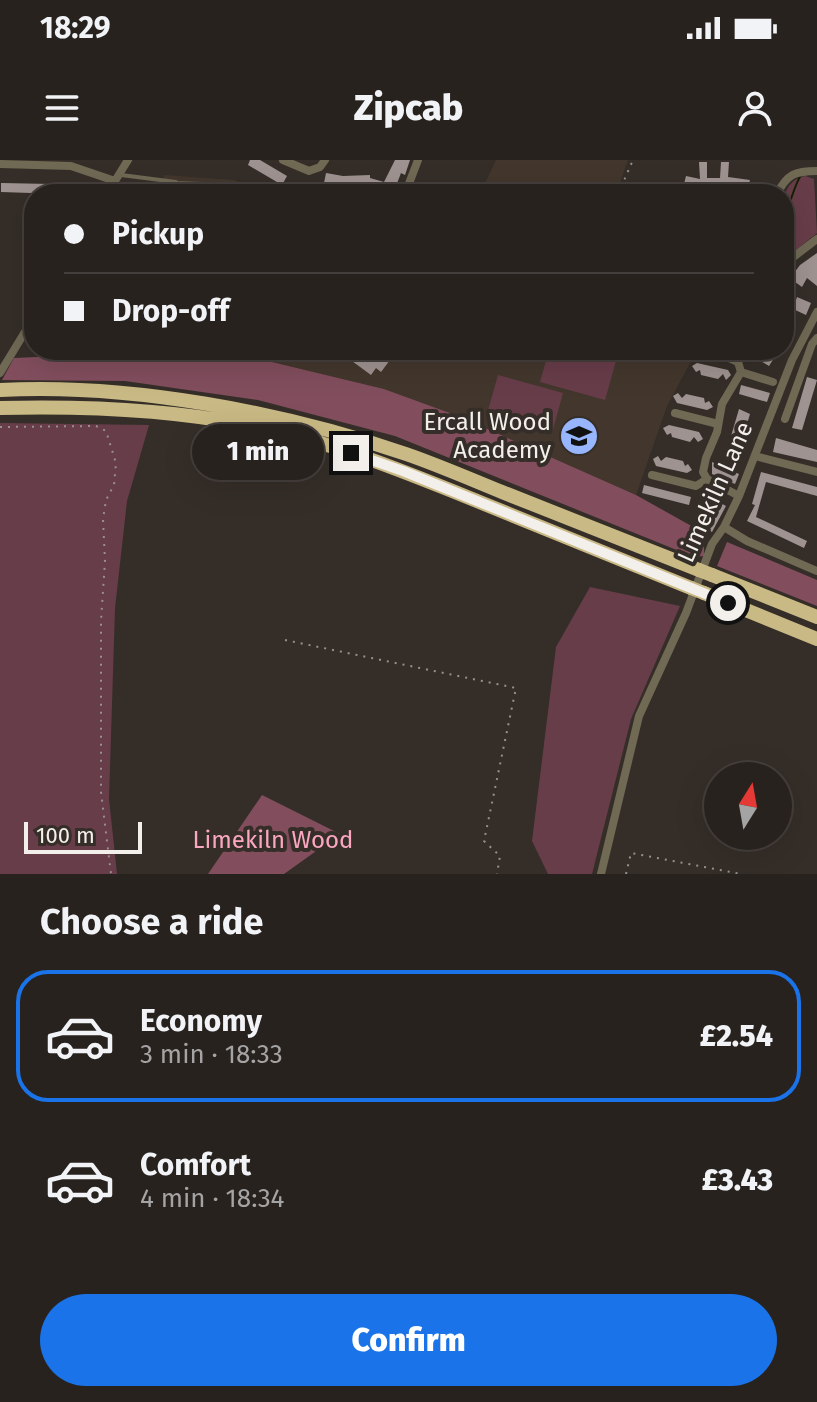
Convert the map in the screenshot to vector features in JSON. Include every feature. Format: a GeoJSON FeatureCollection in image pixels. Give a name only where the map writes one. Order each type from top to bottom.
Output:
{"type":"FeatureCollection","features":[{"type":"Feature","properties":{"kind":"highway"},"geometry":{"type":"LineString","coordinates":[[5,389],[84,391],[181,399],[329,431],[406,454],[817,617]]}},
{"type":"Feature","properties":{"kind":"highway"},"geometry":{"type":"LineString","coordinates":[[3,408],[84,408],[180,414],[249,425],[325,443],[403,471],[817,639]]}},
{"type":"Feature","properties":{"kind":"street"},"geometry":{"type":"LineString","coordinates":[[113,184],[128,160]]}},
{"type":"Feature","properties":{"kind":"street"},"geometry":{"type":"LineString","coordinates":[[283,160],[309,171],[320,167],[325,160]]}},
{"type":"Feature","properties":{"kind":"street"},"geometry":{"type":"LineString","coordinates":[[409,184],[418,160]]}},
{"type":"Feature","properties":{"kind":"street"},"geometry":{"type":"LineString","coordinates":[[0,164],[71,166],[117,177]]}},
{"type":"Feature","properties":{"kind":"street"},"geometry":{"type":"LineString","coordinates":[[783,184],[789,175],[817,171]]}},
{"type":"Feature","properties":{"kind":"street"},"geometry":{"type":"LineString","coordinates":[[794,256],[817,239]]}},
{"type":"Feature","properties":{"kind":"street","name":"Limekiln Lane"},"geometry":{"type":"LineString","coordinates":[[794,356],[817,312]]}},
{"type":"Feature","properties":{"kind":"street"},"geometry":{"type":"LineString","coordinates":[[0,373],[24,333]]}},
{"type":"Feature","properties":{"kind":"street"},"geometry":{"type":"LineString","coordinates":[[785,419],[812,344],[817,338]]}},
{"type":"Feature","properties":{"kind":"street"},"geometry":{"type":"LineString","coordinates":[[734,360],[738,362],[741,372],[722,404],[717,432],[703,472],[707,479],[739,496]]}},
{"type":"Feature","properties":{"kind":"street","name":"Limekiln Lane"},"geometry":{"type":"LineString","coordinates":[[601,874],[639,716],[686,613],[712,544],[739,496],[792,360]]}},
{"type":"Feature","properties":{"kind":"street"},"geometry":{"type":"LineString","coordinates":[[741,372],[773,382]]}},
{"type":"Feature","properties":{"kind":"street"},"geometry":{"type":"LineString","coordinates":[[675,413],[718,424]]}},
{"type":"Feature","properties":{"kind":"street"},"geometry":{"type":"LineString","coordinates":[[755,456],[817,472]]}},
{"type":"Feature","properties":{"kind":"street"},"geometry":{"type":"LineString","coordinates":[[652,475],[696,486],[707,479]]}},
{"type":"Feature","properties":{"kind":"street"},"geometry":{"type":"LineString","coordinates":[[724,527],[747,541],[817,571]]}},
{"type":"Feature","properties":{"kind":"lane"},"geometry":{"type":"LineString","coordinates":[[117,177],[202,184]]}},
{"type":"Feature","properties":{"kind":"path"},"geometry":{"type":"LineString","coordinates":[[622,184],[633,160]]}},
{"type":"Feature","properties":{"kind":"path"},"geometry":{"type":"LineString","coordinates":[[0,427],[96,426],[106,431],[116,463],[114,485],[106,500],[103,519],[105,561],[101,634],[101,792],[111,874]]}},
{"type":"Feature","properties":{"kind":"path"},"geometry":{"type":"LineString","coordinates":[[285,640],[516,688],[484,841],[500,856],[497,874]]}},
{"type":"Feature","properties":{"kind":"path"},"geometry":{"type":"LineString","coordinates":[[626,874],[631,853],[741,874]]}},
{"type":"Feature","properties":{"kind":"shaded area"},"geometry":{"type":"Polygon","coordinates":[[[496,160],[628,160],[620,184],[485,184],[496,160]]]}},
{"type":"Feature","properties":{"kind":"shaded area"},"geometry":{"type":"Polygon","coordinates":[[[164,175],[234,180],[242,184],[163,184],[164,175]]]}},
{"type":"Feature","properties":{"kind":"shaded area"},"geometry":{"type":"Polygon","coordinates":[[[805,176],[814,179],[817,233],[796,250],[794,184],[792,184],[805,176]]]}},
{"type":"Feature","properties":{"kind":"shaded area","name":"Ercall Wood Academy"},"geometry":{"type":"Polygon","coordinates":[[[268,360],[692,360],[667,406],[636,495],[458,416],[384,389],[268,360]]]}},
{"type":"Feature","properties":{"kind":"shaded area"},"geometry":{"type":"Polygon","coordinates":[[[546,360],[616,361],[605,400],[540,382],[546,360]]]}},
{"type":"Feature","properties":{"kind":"shaded area"},"geometry":{"type":"Polygon","coordinates":[[[498,375],[563,393],[552,433],[487,414],[498,375]]]}},
{"type":"Feature","properties":{"kind":"shaded area"},"geometry":{"type":"Polygon","coordinates":[[[0,423],[149,425],[127,501],[115,608],[109,799],[117,874],[0,874],[0,423]]]}},
{"type":"Feature","properties":{"kind":"shaded area"},"geometry":{"type":"Polygon","coordinates":[[[590,587],[680,606],[631,719],[592,874],[548,874],[532,841],[556,647],[590,587]]]}},
{"type":"Feature","properties":{"kind":"green space"},"geometry":{"type":"Polygon","coordinates":[[[14,358],[268,360],[384,389],[458,416],[636,495],[704,533],[704,556],[694,557],[395,436],[258,400],[125,381],[2,380],[14,358]]]}},
{"type":"Feature","properties":{"kind":"green space"},"geometry":{"type":"Polygon","coordinates":[[[727,542],[817,580],[817,606],[717,566],[727,542]]]}},
{"type":"Feature","properties":{"kind":"green space","name":"Limekiln Wood"},"geometry":{"type":"Polygon","coordinates":[[[262,795],[340,834],[284,874],[208,874],[262,795]]]}},
{"type":"Feature","properties":{"kind":"building"},"geometry":{"type":"Polygon","coordinates":[[[250,160],[260,160],[287,176],[280,184],[248,165],[250,160]]]}},
{"type":"Feature","properties":{"kind":"building"},"geometry":{"type":"Polygon","coordinates":[[[395,160],[410,160],[405,175],[401,173],[397,184],[324,183],[326,173],[370,175],[370,178],[384,182],[395,160]]]}},
{"type":"Feature","properties":{"kind":"building"},"geometry":{"type":"Polygon","coordinates":[[[699,162],[707,162],[707,178],[720,178],[721,162],[729,162],[728,177],[750,180],[749,184],[684,184],[686,176],[700,179],[699,162]]]}},
{"type":"Feature","properties":{"kind":"building"},"geometry":{"type":"Polygon","coordinates":[[[1,183],[51,184],[24,184],[24,193],[1,192],[1,183]]]}},
{"type":"Feature","properties":{"kind":"building"},"geometry":{"type":"Polygon","coordinates":[[[817,253],[817,286],[807,278],[802,287],[794,281],[794,273],[817,253]]]}},
{"type":"Feature","properties":{"kind":"building"},"geometry":{"type":"Polygon","coordinates":[[[797,297],[811,303],[806,315],[794,309],[794,299],[797,297]]]}},
{"type":"Feature","properties":{"kind":"building"},"geometry":{"type":"Polygon","coordinates":[[[351,360],[390,360],[381,372],[376,368],[371,375],[351,360]]]}},
{"type":"Feature","properties":{"kind":"building"},"geometry":{"type":"Polygon","coordinates":[[[759,360],[773,360],[769,366],[759,360]]]}},
{"type":"Feature","properties":{"kind":"building"},"geometry":{"type":"Polygon","coordinates":[[[697,363],[728,370],[731,375],[726,380],[723,374],[718,379],[701,375],[700,370],[696,372],[692,366],[697,363]]]}},
{"type":"Feature","properties":{"kind":"building"},"geometry":{"type":"Polygon","coordinates":[[[807,377],[817,380],[802,430],[792,428],[807,377]]]}},
{"type":"Feature","properties":{"kind":"building"},"geometry":{"type":"Polygon","coordinates":[[[741,385],[770,393],[767,402],[739,394],[741,385]]]}},
{"type":"Feature","properties":{"kind":"building"},"geometry":{"type":"Polygon","coordinates":[[[678,393],[682,398],[686,394],[704,398],[705,403],[709,401],[713,407],[707,410],[677,403],[673,396],[678,393]]]}},
{"type":"Feature","properties":{"kind":"building"},"geometry":{"type":"Polygon","coordinates":[[[739,409],[750,414],[737,458],[726,453],[739,409]]]}},
{"type":"Feature","properties":{"kind":"building"},"geometry":{"type":"Polygon","coordinates":[[[669,425],[699,432],[703,439],[698,442],[694,437],[690,442],[672,437],[671,433],[667,435],[663,428],[669,425]]]}},
{"type":"Feature","properties":{"kind":"building"},"geometry":{"type":"Polygon","coordinates":[[[776,438],[817,450],[817,462],[773,452],[776,438]]]}},
{"type":"Feature","properties":{"kind":"building"},"geometry":{"type":"Polygon","coordinates":[[[658,456],[661,461],[666,457],[683,461],[692,470],[687,473],[656,466],[653,459],[658,456]]]}},
{"type":"Feature","properties":{"kind":"building"},"geometry":{"type":"Polygon","coordinates":[[[712,462],[739,474],[735,484],[712,474],[712,462]]]}},
{"type":"Feature","properties":{"kind":"building"},"geometry":{"type":"Polygon","coordinates":[[[761,472],[817,487],[817,496],[766,482],[756,517],[807,541],[804,548],[747,521],[755,505],[752,504],[761,472]]]}},
{"type":"Feature","properties":{"kind":"building"},"geometry":{"type":"Polygon","coordinates":[[[644,485],[691,497],[689,505],[642,493],[644,485]]]}},
{"type":"Feature","properties":{"kind":"building"},"geometry":{"type":"Polygon","coordinates":[[[717,501],[726,506],[712,532],[702,526],[717,501]]]}},
{"type":"Feature","properties":{"kind":"waterway"},"geometry":{"type":"LineString","coordinates":[[794,190],[800,177]]}},
{"type":"Feature","properties":{"kind":"place","name":"Ercall Wood Academy"},"geometry":{"type":"Point","coordinates":[579,436]}},
{"type":"Feature","properties":{"kind":"route"},"geometry":{"type":"LineString","coordinates":[[351,453],[403,471],[728,603]]}}]}
